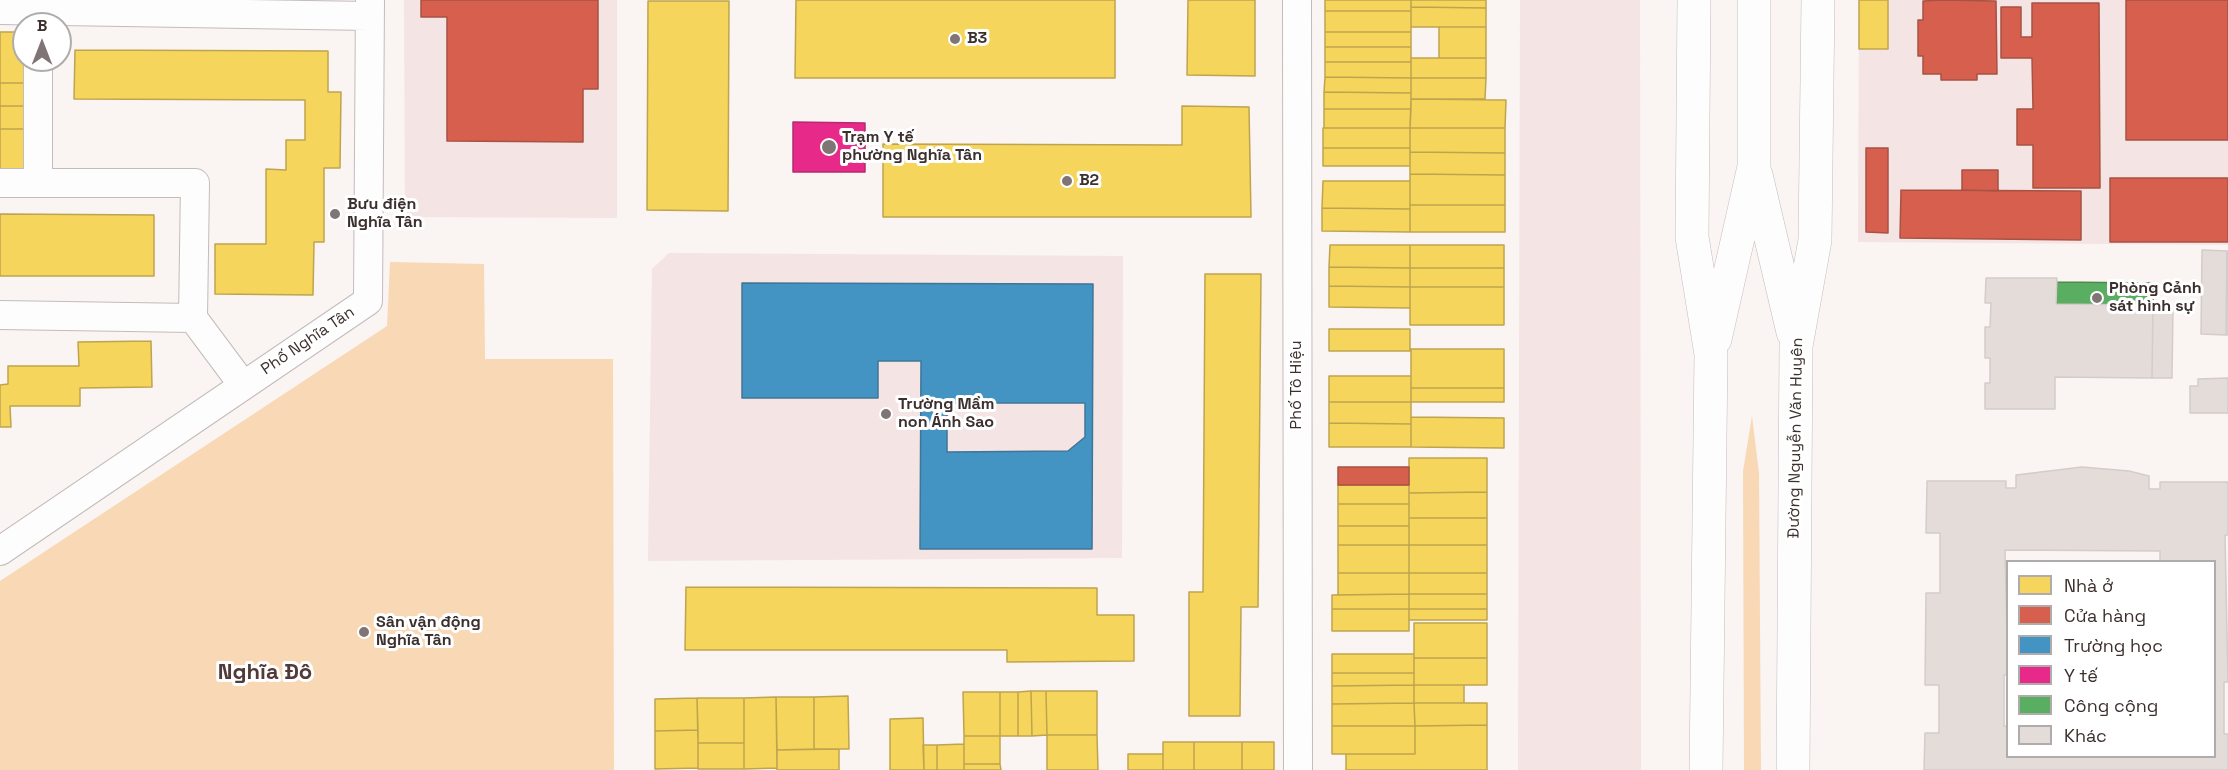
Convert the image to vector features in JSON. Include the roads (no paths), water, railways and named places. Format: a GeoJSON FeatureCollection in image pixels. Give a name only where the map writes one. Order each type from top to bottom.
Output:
{"type":"FeatureCollection","features":[{"type":"Feature","properties":{"kind":"main road"},"geometry":{"type":"LineString","coordinates":[[1694,0],[1692,237],[1711,354],[1706,770]]}},
{"type":"Feature","properties":{"kind":"main road"},"geometry":{"type":"LineString","coordinates":[[1711,354],[1754,167],[1754,0]]}},
{"type":"Feature","properties":{"kind":"main road","name":"Đường Nguyễn Văn Huyên"},"geometry":{"type":"LineString","coordinates":[[1793,770],[1796,346],[1815,240],[1818,0]]}},
{"type":"Feature","properties":{"kind":"main road"},"geometry":{"type":"LineString","coordinates":[[1754,167],[1796,346]]}},
{"type":"Feature","properties":{"kind":"street","name":"Phố Tô Hiệu"},"geometry":{"type":"LineString","coordinates":[[1297,0],[1298,770]]}},
{"type":"Feature","properties":{"kind":"street"},"geometry":{"type":"LineString","coordinates":[[0,10],[37,12],[369,8]]}},
{"type":"Feature","properties":{"kind":"street","name":"Phố Nghĩa Tân"},"geometry":{"type":"LineString","coordinates":[[0,551],[368,301],[369,8]]}},
{"type":"Feature","properties":{"kind":"street"},"geometry":{"type":"LineString","coordinates":[[38,72],[38,183]]}},
{"type":"Feature","properties":{"kind":"street"},"geometry":{"type":"LineString","coordinates":[[0,183],[195,183],[193,318],[243,385]]}},
{"type":"Feature","properties":{"kind":"street"},"geometry":{"type":"LineString","coordinates":[[0,315],[193,318]]}},
{"type":"Feature","properties":{"kind":"place","name":"B3"},"geometry":{"type":"Point","coordinates":[955,39]}},
{"type":"Feature","properties":{"kind":"place","name":"Trạm Y tế phường Nghĩa Tân"},"geometry":{"type":"Point","coordinates":[829,147]}},
{"type":"Feature","properties":{"kind":"place","name":"B2"},"geometry":{"type":"Point","coordinates":[1067,181]}},
{"type":"Feature","properties":{"kind":"place","name":"Bưu điện Nghĩa Tân"},"geometry":{"type":"Point","coordinates":[335,214]}},
{"type":"Feature","properties":{"kind":"place","name":"Phòng Cảnh sát hình sự"},"geometry":{"type":"Point","coordinates":[2097,298]}},
{"type":"Feature","properties":{"kind":"place","name":"Trường Mầm non Ánh Sao"},"geometry":{"type":"Point","coordinates":[886,414]}},
{"type":"Feature","properties":{"kind":"place","name":"Sân vận động Nghĩa Tân"},"geometry":{"type":"Point","coordinates":[364,632]}},
{"type":"Feature","properties":{"kind":"district","name":"Nghĩa Đô"},"geometry":{"type":"Point","coordinates":[265,673]}}]}
